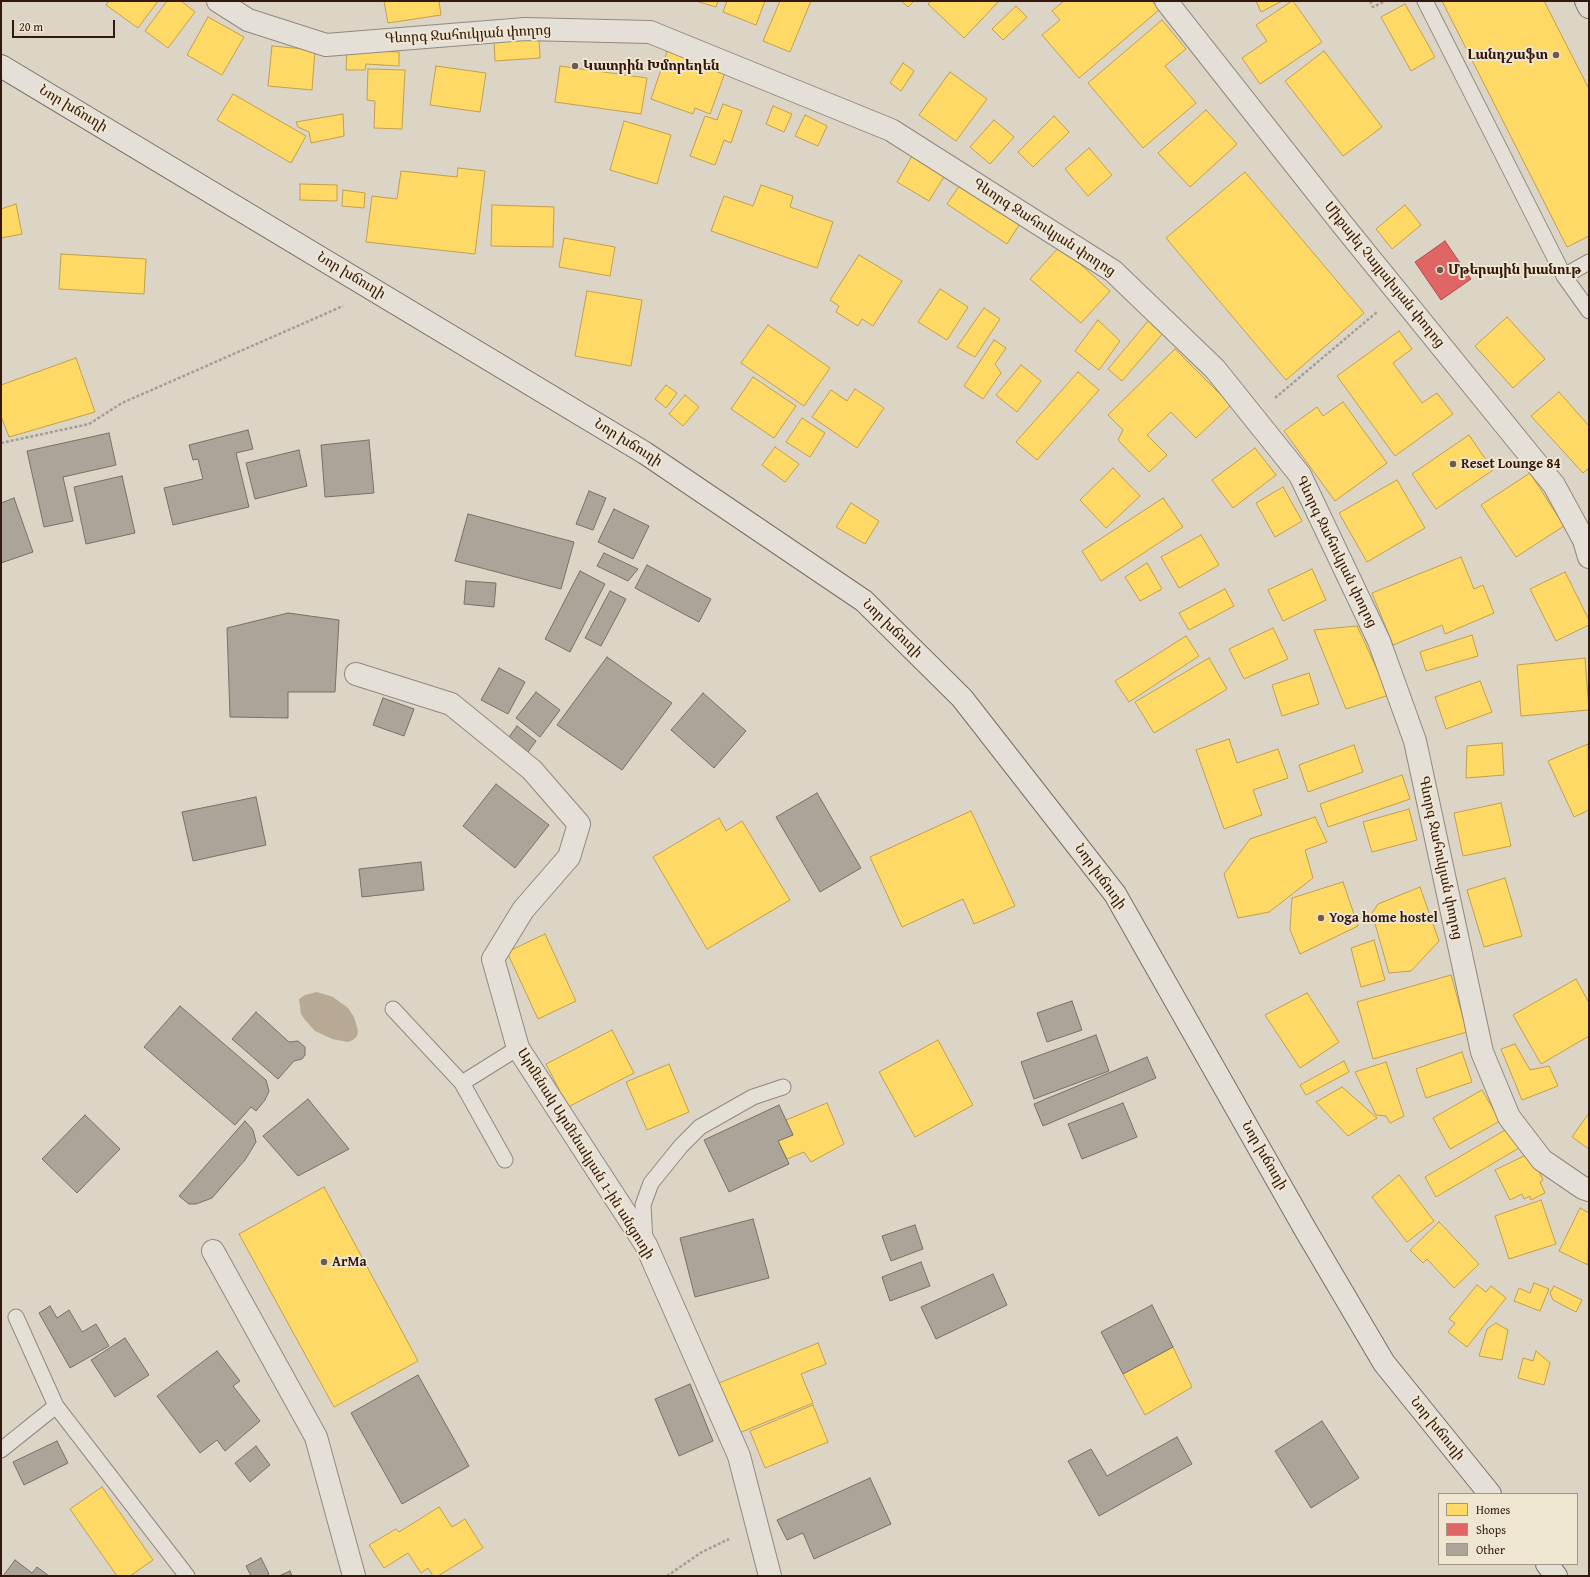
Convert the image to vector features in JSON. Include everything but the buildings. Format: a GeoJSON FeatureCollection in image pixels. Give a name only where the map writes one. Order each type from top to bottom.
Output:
{"type":"FeatureCollection","features":[{"type":"Feature","properties":{"kind":"main road"},"geometry":{"type":"LineString","coordinates":[[1586,1],[1589,7]]}},
{"type":"Feature","properties":{"kind":"street","name":"Գևորգ Ջահուկյան փողոց"},"geometry":{"type":"LineString","coordinates":[[218,1],[248,20],[326,45],[525,29],[650,32],[891,130],[1113,271],[1215,369],[1300,475],[1379,641],[1415,741],[1482,1052],[1510,1117],[1542,1160],[1583,1188],[1589,1190]]}},
{"type":"Feature","properties":{"kind":"street","name":"Միքայել Չայլախյան փողոց"},"geometry":{"type":"LineString","coordinates":[[1166,1],[1342,224],[1554,485],[1584,540],[1589,557]]}},
{"type":"Feature","properties":{"kind":"street","name":"Նոր խճուղի"},"geometry":{"type":"LineString","coordinates":[[1,66],[645,453],[864,601],[962,698],[1115,894],[1305,1230],[1384,1363],[1489,1493]]}},
{"type":"Feature","properties":{"kind":"street","name":"Արմենակ Արմենակյան 1-ին անցուղի"},"geometry":{"type":"LineString","coordinates":[[356,674],[451,704],[532,770],[579,824],[569,856],[523,910],[492,959],[518,1048],[646,1245],[739,1456],[770,1576]]}},
{"type":"Feature","properties":{"kind":"street"},"geometry":{"type":"LineString","coordinates":[[213,1251],[316,1437],[354,1576]]}},
{"type":"Feature","properties":{"kind":"street"},"geometry":{"type":"LineString","coordinates":[[1548,1565],[1556,1576]]}},
{"type":"Feature","properties":{"kind":"lane"},"geometry":{"type":"LineString","coordinates":[[1425,1],[1564,276],[1589,311]]}},
{"type":"Feature","properties":{"kind":"lane"},"geometry":{"type":"LineString","coordinates":[[1564,276],[1589,262]]}},
{"type":"Feature","properties":{"kind":"lane"},"geometry":{"type":"LineString","coordinates":[[393,1009],[462,1083],[505,1160]]}},
{"type":"Feature","properties":{"kind":"lane"},"geometry":{"type":"LineString","coordinates":[[462,1083],[518,1048]]}},
{"type":"Feature","properties":{"kind":"lane"},"geometry":{"type":"LineString","coordinates":[[646,1245],[643,1204],[651,1183],[681,1146],[700,1127],[753,1097],[783,1088]]}},
{"type":"Feature","properties":{"kind":"lane"},"geometry":{"type":"LineString","coordinates":[[16,1317],[56,1406],[187,1576]]}},
{"type":"Feature","properties":{"kind":"lane"},"geometry":{"type":"LineString","coordinates":[[1,1450],[56,1406]]}},
{"type":"Feature","properties":{"kind":"path"},"geometry":{"type":"LineString","coordinates":[[1370,1],[1374,7],[1385,1]]}},
{"type":"Feature","properties":{"kind":"path"},"geometry":{"type":"LineString","coordinates":[[1,443],[89,424],[122,403],[377,291]]}},
{"type":"Feature","properties":{"kind":"path"},"geometry":{"type":"LineString","coordinates":[[1254,417],[1399,293]]}},
{"type":"Feature","properties":{"kind":"path"},"geometry":{"type":"LineString","coordinates":[[668,1576],[702,1552],[757,1526]]}},
{"type":"Feature","properties":{"kind":"shaded area"},"geometry":{"type":"Polygon","coordinates":[[[317,992],[333,997],[348,1008],[354,1017],[358,1031],[357,1036],[353,1040],[348,1042],[332,1039],[315,1031],[305,1020],[301,1014],[299,999],[305,995],[317,992]]]}},
{"type":"Feature","properties":{"kind":"place","name":"Լանդշաֆտ"},"geometry":{"type":"Point","coordinates":[1556,55]}},
{"type":"Feature","properties":{"kind":"place","name":"Կատրին Խմորեղեն"},"geometry":{"type":"Point","coordinates":[575,66]}},
{"type":"Feature","properties":{"kind":"place","name":"Մթերային խանութ"},"geometry":{"type":"Point","coordinates":[1440,270]}},
{"type":"Feature","properties":{"kind":"place","name":"Reset Lounge 84"},"geometry":{"type":"Point","coordinates":[1453,464]}},
{"type":"Feature","properties":{"kind":"place","name":"Yoga home hostel"},"geometry":{"type":"Point","coordinates":[1321,918]}},
{"type":"Feature","properties":{"kind":"place","name":"ArMa"},"geometry":{"type":"Point","coordinates":[324,1262]}}]}
